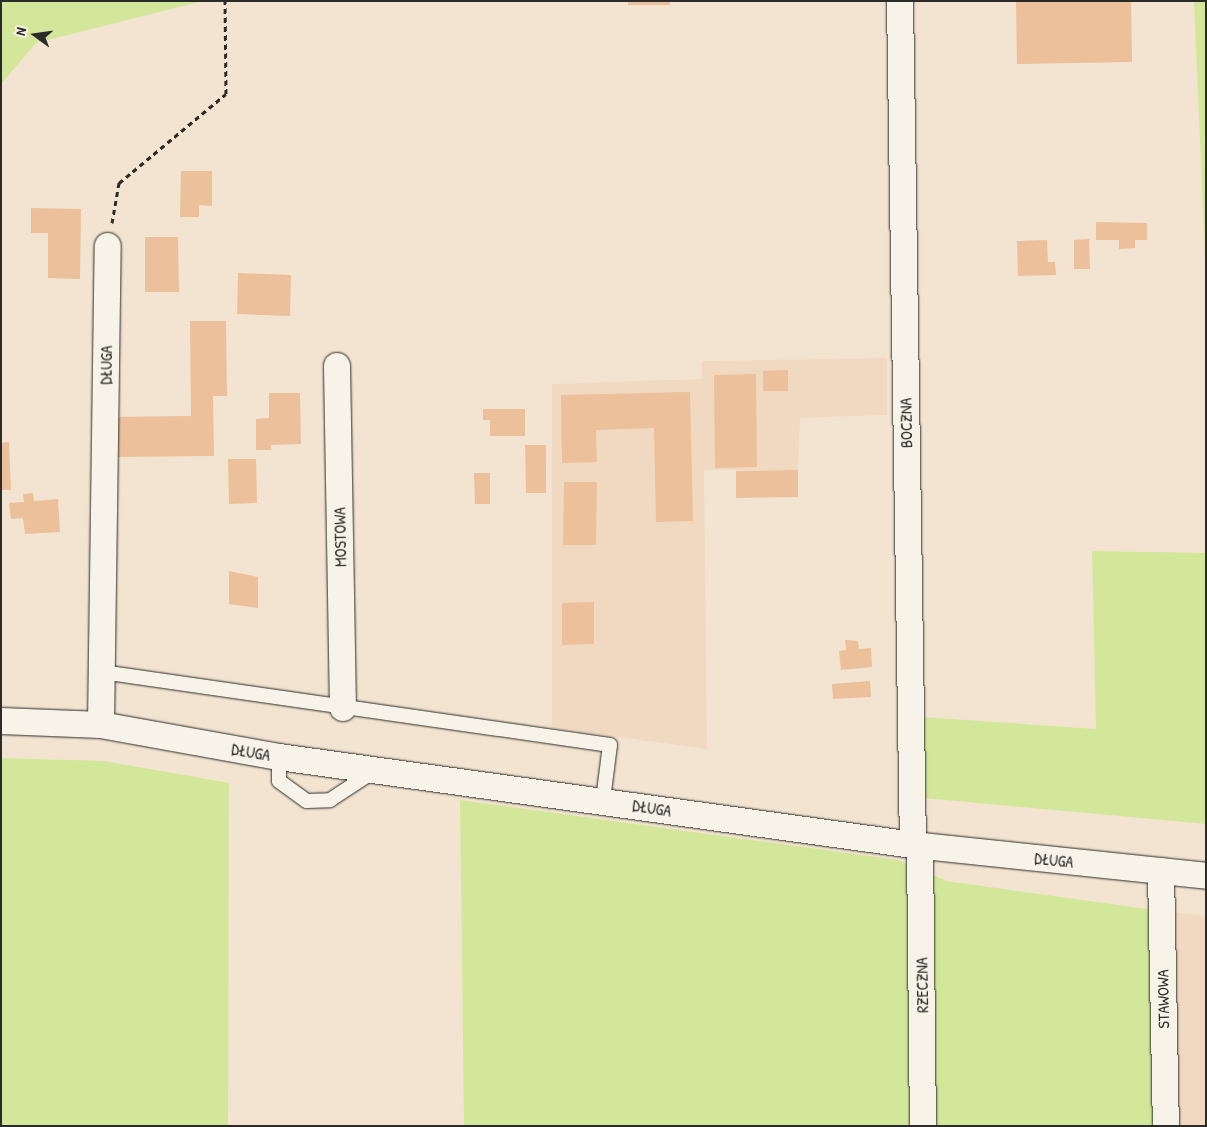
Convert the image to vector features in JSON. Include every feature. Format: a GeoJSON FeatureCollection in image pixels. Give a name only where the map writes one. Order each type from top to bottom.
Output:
{"type":"FeatureCollection","features":[{"type":"Feature","properties":{"kind":"street","name":"BOCZNA"},"geometry":{"type":"LineString","coordinates":[[900,1],[916,845]]}},
{"type":"Feature","properties":{"kind":"street","name":"DŁUGA"},"geometry":{"type":"LineString","coordinates":[[101,725],[108,246]]}},
{"type":"Feature","properties":{"kind":"street","name":"MOSTOWA"},"geometry":{"type":"LineString","coordinates":[[337,366],[343,708]]}},
{"type":"Feature","properties":{"kind":"street","name":"DŁUGA"},"geometry":{"type":"LineString","coordinates":[[1,721],[101,725],[279,756],[378,768],[916,845],[1206,876]]}},
{"type":"Feature","properties":{"kind":"street","name":"RZECZNA"},"geometry":{"type":"LineString","coordinates":[[916,845],[923,1126]]}},
{"type":"Feature","properties":{"kind":"street","name":"STAWOWA"},"geometry":{"type":"LineString","coordinates":[[1160,871],[1166,1126]]}},
{"type":"Feature","properties":{"kind":"lane"},"geometry":{"type":"LineString","coordinates":[[102,672],[610,745],[603,800]]}},
{"type":"Feature","properties":{"kind":"lane"},"geometry":{"type":"LineString","coordinates":[[279,756],[279,781],[307,801],[330,800],[378,768]]}},
{"type":"Feature","properties":{"kind":"path"},"geometry":{"type":"LineString","coordinates":[[108,246],[119,183],[226,94],[225,1]]}},
{"type":"Feature","properties":{"kind":"shaded area"},"geometry":{"type":"Polygon","coordinates":[[[887,358],[887,415],[800,418],[798,470],[704,470],[707,749],[552,728],[552,384],[702,379],[702,361],[887,358]]]}},
{"type":"Feature","properties":{"kind":"shaded area"},"geometry":{"type":"Polygon","coordinates":[[[1169,912],[1206,916],[1206,1126],[1173,1126],[1169,912]]]}},
{"type":"Feature","properties":{"kind":"green space"},"geometry":{"type":"Polygon","coordinates":[[[1,1],[203,1],[36,43],[1,84],[1,1]]]}},
{"type":"Feature","properties":{"kind":"green space"},"geometry":{"type":"Polygon","coordinates":[[[1194,1],[1206,1],[1206,279],[1194,1]]]}},
{"type":"Feature","properties":{"kind":"green space"},"geometry":{"type":"Polygon","coordinates":[[[1092,551],[1206,553],[1206,824],[924,798],[922,717],[1096,729],[1092,551]]]}},
{"type":"Feature","properties":{"kind":"green space"},"geometry":{"type":"Polygon","coordinates":[[[1,758],[104,761],[229,783],[228,1126],[1,1126],[1,758]]]}},
{"type":"Feature","properties":{"kind":"green space"},"geometry":{"type":"Polygon","coordinates":[[[460,800],[898,860],[947,881],[1169,912],[1173,1126],[464,1126],[460,800]]]}},
{"type":"Feature","properties":{"kind":"building"},"geometry":{"type":"Polygon","coordinates":[[[628,1],[669,1],[670,5],[628,5],[628,1]]]}},
{"type":"Feature","properties":{"kind":"building"},"geometry":{"type":"Polygon","coordinates":[[[1016,1],[1131,1],[1132,62],[1017,64],[1016,1]]]}},
{"type":"Feature","properties":{"kind":"building"},"geometry":{"type":"Polygon","coordinates":[[[181,171],[212,171],[212,206],[199,205],[199,217],[180,217],[181,171]]]}},
{"type":"Feature","properties":{"kind":"building"},"geometry":{"type":"Polygon","coordinates":[[[31,208],[81,209],[80,279],[48,278],[48,233],[31,233],[31,208]]]}},
{"type":"Feature","properties":{"kind":"building"},"geometry":{"type":"Polygon","coordinates":[[[1096,222],[1147,223],[1147,240],[1135,240],[1135,248],[1119,249],[1119,240],[1096,240],[1096,222]]]}},
{"type":"Feature","properties":{"kind":"building"},"geometry":{"type":"Polygon","coordinates":[[[145,237],[178,237],[179,292],[145,292],[145,237]]]}},
{"type":"Feature","properties":{"kind":"building"},"geometry":{"type":"Polygon","coordinates":[[[1089,239],[1090,269],[1074,269],[1074,240],[1089,239]]]}},
{"type":"Feature","properties":{"kind":"building"},"geometry":{"type":"Polygon","coordinates":[[[1047,240],[1048,262],[1055,262],[1056,275],[1018,276],[1017,241],[1047,240]]]}},
{"type":"Feature","properties":{"kind":"building"},"geometry":{"type":"Polygon","coordinates":[[[238,273],[291,275],[290,316],[237,314],[238,273]]]}},
{"type":"Feature","properties":{"kind":"building"},"geometry":{"type":"Polygon","coordinates":[[[190,321],[226,321],[227,396],[213,396],[214,456],[112,457],[112,417],[191,416],[190,321]]]}},
{"type":"Feature","properties":{"kind":"building"},"geometry":{"type":"Polygon","coordinates":[[[788,370],[788,391],[763,391],[763,371],[788,370]]]}},
{"type":"Feature","properties":{"kind":"building"},"geometry":{"type":"Polygon","coordinates":[[[756,374],[757,467],[715,468],[714,375],[756,374]]]}},
{"type":"Feature","properties":{"kind":"building"},"geometry":{"type":"Polygon","coordinates":[[[690,392],[693,521],[656,522],[654,428],[596,430],[597,462],[562,463],[561,395],[690,392]]]}},
{"type":"Feature","properties":{"kind":"building"},"geometry":{"type":"Polygon","coordinates":[[[269,393],[300,393],[301,444],[271,445],[271,450],[256,450],[256,419],[269,418],[269,393]]]}},
{"type":"Feature","properties":{"kind":"building"},"geometry":{"type":"Polygon","coordinates":[[[483,409],[525,409],[525,436],[490,436],[490,420],[483,420],[483,409]]]}},
{"type":"Feature","properties":{"kind":"building"},"geometry":{"type":"Polygon","coordinates":[[[9,442],[11,490],[1,490],[1,443],[9,442]]]}},
{"type":"Feature","properties":{"kind":"building"},"geometry":{"type":"Polygon","coordinates":[[[525,445],[546,445],[546,493],[526,493],[525,445]]]}},
{"type":"Feature","properties":{"kind":"building"},"geometry":{"type":"Polygon","coordinates":[[[228,459],[256,459],[257,503],[229,504],[228,459]]]}},
{"type":"Feature","properties":{"kind":"building"},"geometry":{"type":"Polygon","coordinates":[[[798,470],[798,497],[736,498],[736,471],[798,470]]]}},
{"type":"Feature","properties":{"kind":"building"},"geometry":{"type":"Polygon","coordinates":[[[474,473],[490,473],[490,504],[475,504],[474,473]]]}},
{"type":"Feature","properties":{"kind":"building"},"geometry":{"type":"Polygon","coordinates":[[[564,482],[597,482],[596,545],[563,545],[564,482]]]}},
{"type":"Feature","properties":{"kind":"building"},"geometry":{"type":"Polygon","coordinates":[[[33,493],[34,501],[58,499],[60,532],[25,534],[23,518],[11,519],[9,503],[24,502],[23,494],[33,493]]]}},
{"type":"Feature","properties":{"kind":"building"},"geometry":{"type":"Polygon","coordinates":[[[229,571],[258,577],[258,608],[229,604],[229,571]]]}},
{"type":"Feature","properties":{"kind":"building"},"geometry":{"type":"Polygon","coordinates":[[[594,602],[594,644],[562,645],[562,603],[594,602]]]}},
{"type":"Feature","properties":{"kind":"building"},"geometry":{"type":"Polygon","coordinates":[[[845,640],[858,641],[859,649],[871,648],[872,667],[841,670],[839,651],[846,650],[845,640]]]}},
{"type":"Feature","properties":{"kind":"building"},"geometry":{"type":"Polygon","coordinates":[[[870,681],[871,697],[833,699],[832,684],[870,681]]]}}]}
